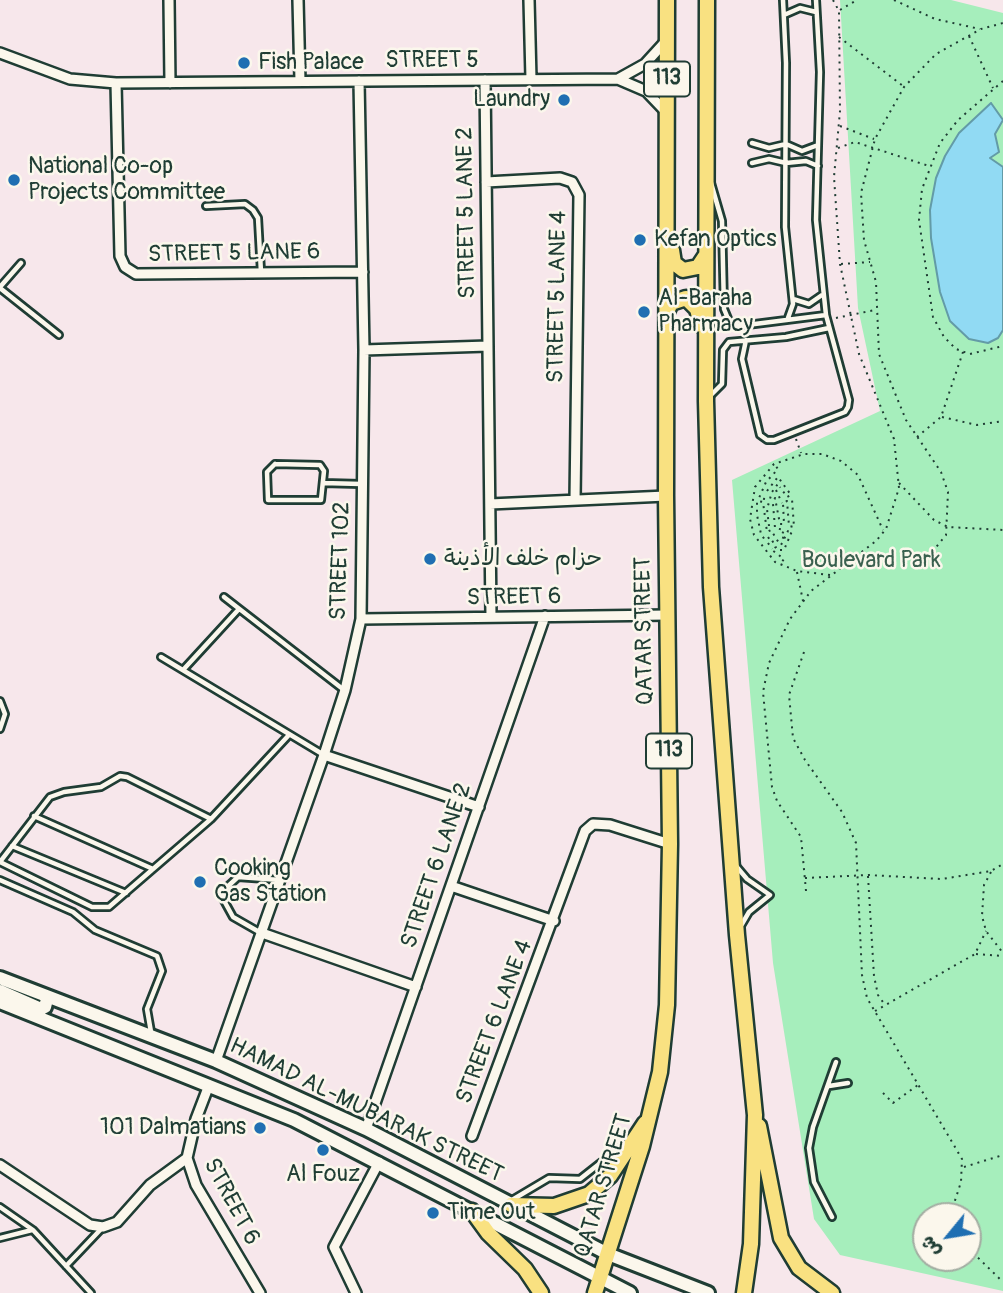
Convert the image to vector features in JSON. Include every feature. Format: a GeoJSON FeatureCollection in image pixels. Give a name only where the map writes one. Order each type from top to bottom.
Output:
{"type":"FeatureCollection","features":[{"type":"Feature","properties":{"kind":"main road","name":"QATAR STREET"},"geometry":{"type":"LineString","coordinates":[[595,1293],[660,1072],[667,1005],[670,844],[666,496],[667,0]]}},
{"type":"Feature","properties":{"kind":"main road","name":"113"},"geometry":{"type":"LineString","coordinates":[[704,0],[707,17],[706,401],[711,587],[737,935],[755,1115],[751,1244],[744,1293]]}},
{"type":"Feature","properties":{"kind":"main road"},"geometry":{"type":"LineString","coordinates":[[667,210],[674,263],[678,268],[690,271],[698,267],[706,255]]}},
{"type":"Feature","properties":{"kind":"main road"},"geometry":{"type":"LineString","coordinates":[[667,313],[671,303],[678,298],[693,302],[706,346]]}},
{"type":"Feature","properties":{"kind":"main road","name":"HAMAD AL-MUBARAK STREET"},"geometry":{"type":"LineString","coordinates":[[0,978],[47,999],[216,1060],[366,1129],[608,1254],[708,1293]]}},
{"type":"Feature","properties":{"kind":"main road"},"geometry":{"type":"LineString","coordinates":[[0,991],[41,1009],[45,1007],[47,999]]}},
{"type":"Feature","properties":{"kind":"main road","name":"HAMAD AL-MUBARAK STREET"},"geometry":{"type":"LineString","coordinates":[[0,1002],[294,1120],[630,1293]]}},
{"type":"Feature","properties":{"kind":"main road"},"geometry":{"type":"LineString","coordinates":[[755,1115],[765,1146],[781,1238],[799,1268],[832,1293]]}},
{"type":"Feature","properties":{"kind":"main road"},"geometry":{"type":"LineString","coordinates":[[509,1204],[554,1206],[589,1194],[610,1176],[649,1116]]}},
{"type":"Feature","properties":{"kind":"main road"},"geometry":{"type":"LineString","coordinates":[[472,1211],[498,1243],[525,1269],[541,1293]]}},
{"type":"Feature","properties":{"kind":"street"},"geometry":{"type":"LineString","coordinates":[[169,0],[170,83]]}},
{"type":"Feature","properties":{"kind":"street"},"geometry":{"type":"LineString","coordinates":[[298,0],[300,81]]}},
{"type":"Feature","properties":{"kind":"street"},"geometry":{"type":"LineString","coordinates":[[529,0],[531,79]]}},
{"type":"Feature","properties":{"kind":"street"},"geometry":{"type":"LineString","coordinates":[[618,79],[645,64],[666,41]]}},
{"type":"Feature","properties":{"kind":"street","name":"STREET 5"},"geometry":{"type":"LineString","coordinates":[[0,53],[70,79],[116,83],[618,79],[646,91],[667,113]]}},
{"type":"Feature","properties":{"kind":"street","name":"STREET 5 LANE 2"},"geometry":{"type":"LineString","coordinates":[[485,80],[491,617]]}},
{"type":"Feature","properties":{"kind":"street","name":"STREET 102"},"geometry":{"type":"LineString","coordinates":[[216,1060],[324,755],[345,690],[361,619],[364,350],[359,81]]}},
{"type":"Feature","properties":{"kind":"street","name":"STREET 5 LANE 6"},"geometry":{"type":"LineString","coordinates":[[116,83],[120,256],[125,267],[136,274],[363,272]]}},
{"type":"Feature","properties":{"kind":"street","name":"STREET 5 LANE 4"},"geometry":{"type":"LineString","coordinates":[[486,182],[560,178],[572,182],[579,195],[575,500]]}},
{"type":"Feature","properties":{"kind":"street"},"geometry":{"type":"LineString","coordinates":[[364,350],[488,346]]}},
{"type":"Feature","properties":{"kind":"street"},"geometry":{"type":"LineString","coordinates":[[490,504],[666,496]]}},
{"type":"Feature","properties":{"kind":"street","name":"STREET 6"},"geometry":{"type":"LineString","coordinates":[[361,619],[668,615]]}},
{"type":"Feature","properties":{"kind":"street","name":"STREET 6 LANE 2"},"geometry":{"type":"LineString","coordinates":[[366,1129],[545,617]]}},
{"type":"Feature","properties":{"kind":"street"},"geometry":{"type":"LineString","coordinates":[[324,755],[478,807]]}},
{"type":"Feature","properties":{"kind":"street","name":"STREET 6 LANE 4"},"geometry":{"type":"LineString","coordinates":[[472,1136],[554,921],[579,843],[593,824],[610,825],[670,844]]}},
{"type":"Feature","properties":{"kind":"street","name":"STREET 6 LANE 4"},"geometry":{"type":"LineString","coordinates":[[451,886],[554,921]]}},
{"type":"Feature","properties":{"kind":"street"},"geometry":{"type":"LineString","coordinates":[[262,933],[416,987]]}},
{"type":"Feature","properties":{"kind":"street","name":"STREET 6"},"geometry":{"type":"LineString","coordinates":[[209,1085],[196,1119],[187,1157],[196,1185],[260,1293]]}},
{"type":"Feature","properties":{"kind":"street"},"geometry":{"type":"LineString","coordinates":[[0,1165],[90,1225],[103,1227],[117,1222],[150,1185],[187,1157]]}},
{"type":"Feature","properties":{"kind":"street"},"geometry":{"type":"LineString","coordinates":[[356,1293],[334,1247],[379,1162]]}},
{"type":"Feature","properties":{"kind":"lane"},"geometry":{"type":"LineString","coordinates":[[783,0],[785,227],[792,299],[788,318]]}},
{"type":"Feature","properties":{"kind":"lane"},"geometry":{"type":"LineString","coordinates":[[746,340],[742,359],[761,435],[774,440],[845,412],[849,400],[826,318],[816,220],[819,145],[816,0]]}},
{"type":"Feature","properties":{"kind":"lane"},"geometry":{"type":"LineString","coordinates":[[784,15],[800,8],[817,12]]}},
{"type":"Feature","properties":{"kind":"lane"},"geometry":{"type":"LineString","coordinates":[[752,143],[769,148],[786,145],[802,151],[819,145]]}},
{"type":"Feature","properties":{"kind":"lane"},"geometry":{"type":"LineString","coordinates":[[752,163],[769,159],[786,163],[799,160],[818,166]]}},
{"type":"Feature","properties":{"kind":"lane"},"geometry":{"type":"LineString","coordinates":[[706,172],[719,204],[722,221],[726,317],[739,326],[788,318],[826,318]]}},
{"type":"Feature","properties":{"kind":"lane"},"geometry":{"type":"LineString","coordinates":[[206,206],[245,204],[253,210],[258,218],[261,273]]}},
{"type":"Feature","properties":{"kind":"lane"},"geometry":{"type":"LineString","coordinates":[[21,263],[0,287],[59,335]]}},
{"type":"Feature","properties":{"kind":"lane"},"geometry":{"type":"LineString","coordinates":[[792,299],[810,304],[823,293]]}},
{"type":"Feature","properties":{"kind":"lane"},"geometry":{"type":"LineString","coordinates":[[706,401],[722,384],[723,350],[729,342],[829,328]]}},
{"type":"Feature","properties":{"kind":"lane"},"geometry":{"type":"LineString","coordinates":[[272,464],[320,465],[323,469],[323,483],[323,498],[319,502],[274,502],[267,498],[267,472],[272,464]]}},
{"type":"Feature","properties":{"kind":"lane"},"geometry":{"type":"LineString","coordinates":[[323,483],[363,484]]}},
{"type":"Feature","properties":{"kind":"lane"},"geometry":{"type":"LineString","coordinates":[[224,597],[345,690]]}},
{"type":"Feature","properties":{"kind":"lane"},"geometry":{"type":"LineString","coordinates":[[182,670],[239,609]]}},
{"type":"Feature","properties":{"kind":"lane"},"geometry":{"type":"LineString","coordinates":[[161,657],[288,736],[324,755]]}},
{"type":"Feature","properties":{"kind":"lane"},"geometry":{"type":"LineString","coordinates":[[0,701],[5,715],[0,729]]}},
{"type":"Feature","properties":{"kind":"lane"},"geometry":{"type":"LineString","coordinates":[[211,819],[123,776],[96,789],[57,794],[44,802],[0,862],[96,908],[108,907],[211,819],[288,736]]}},
{"type":"Feature","properties":{"kind":"lane"},"geometry":{"type":"LineString","coordinates":[[34,816],[153,870]]}},
{"type":"Feature","properties":{"kind":"lane"},"geometry":{"type":"LineString","coordinates":[[12,846],[126,893]]}},
{"type":"Feature","properties":{"kind":"lane"},"geometry":{"type":"LineString","coordinates":[[731,856],[747,879],[770,895],[749,912],[737,935]]}},
{"type":"Feature","properties":{"kind":"lane"},"geometry":{"type":"LineString","coordinates":[[262,933],[233,917],[222,897],[225,889],[238,877],[280,880]]}},
{"type":"Feature","properties":{"kind":"lane"},"geometry":{"type":"LineString","coordinates":[[0,880],[74,912],[95,930],[157,956],[162,971],[147,1009],[153,1036]]}},
{"type":"Feature","properties":{"kind":"lane"},"geometry":{"type":"LineString","coordinates":[[832,1217],[814,1182],[809,1148],[817,1114],[836,1062]]}},
{"type":"Feature","properties":{"kind":"lane"},"geometry":{"type":"LineString","coordinates":[[829,1086],[848,1083]]}},
{"type":"Feature","properties":{"kind":"lane"},"geometry":{"type":"LineString","coordinates":[[509,1204],[549,1178],[580,1178],[623,1143],[631,1142]]}},
{"type":"Feature","properties":{"kind":"lane"},"geometry":{"type":"LineString","coordinates":[[0,1207],[33,1230],[91,1293]]}},
{"type":"Feature","properties":{"kind":"lane"},"geometry":{"type":"LineString","coordinates":[[66,1266],[103,1227]]}},
{"type":"Feature","properties":{"kind":"lane"},"geometry":{"type":"LineString","coordinates":[[0,1238],[33,1230]]}},
{"type":"Feature","properties":{"kind":"path"},"geometry":{"type":"LineString","coordinates":[[806,891],[801,837],[777,801],[772,787],[763,692],[769,663],[779,638],[803,602],[831,575],[876,541],[884,531],[893,514],[898,482],[894,439],[863,364],[840,264],[834,177],[839,125],[839,11],[833,0]]}},
{"type":"Feature","properties":{"kind":"path"},"geometry":{"type":"LineString","coordinates":[[839,11],[857,0]]}},
{"type":"Feature","properties":{"kind":"path"},"geometry":{"type":"LineString","coordinates":[[894,0],[935,19],[981,29]]}},
{"type":"Feature","properties":{"kind":"path"},"geometry":{"type":"LineString","coordinates":[[919,568],[940,547],[948,527],[948,492],[941,472],[917,438],[879,354],[871,262],[861,221],[861,192],[875,139],[904,87],[936,54],[981,29],[1003,23]]}},
{"type":"Feature","properties":{"kind":"path"},"geometry":{"type":"LineString","coordinates":[[969,35],[993,89]]}},
{"type":"Feature","properties":{"kind":"path"},"geometry":{"type":"LineString","coordinates":[[839,37],[904,87]]}},
{"type":"Feature","properties":{"kind":"path"},"geometry":{"type":"LineString","coordinates":[[1003,81],[958,120],[940,143],[922,189],[919,220],[933,317],[944,337],[956,349],[970,354],[1003,346]]}},
{"type":"Feature","properties":{"kind":"path"},"geometry":{"type":"LineString","coordinates":[[839,125],[856,134],[875,139]]}},
{"type":"Feature","properties":{"kind":"path"},"geometry":{"type":"LineString","coordinates":[[855,142],[856,134]]}},
{"type":"Feature","properties":{"kind":"path"},"geometry":{"type":"LineString","coordinates":[[836,149],[855,142],[930,166]]}},
{"type":"Feature","properties":{"kind":"path"},"geometry":{"type":"LineString","coordinates":[[840,264],[871,262]]}},
{"type":"Feature","properties":{"kind":"path"},"geometry":{"type":"LineString","coordinates":[[826,318],[876,310]]}},
{"type":"Feature","properties":{"kind":"path"},"geometry":{"type":"LineString","coordinates":[[917,438],[941,417],[963,352]]}},
{"type":"Feature","properties":{"kind":"path"},"geometry":{"type":"LineString","coordinates":[[941,417],[977,425],[1003,421]]}},
{"type":"Feature","properties":{"kind":"path"},"geometry":{"type":"LineString","coordinates":[[793,432],[801,454]]}},
{"type":"Feature","properties":{"kind":"path"},"geometry":{"type":"LineString","coordinates":[[831,575],[797,571],[780,564],[761,547],[750,519],[755,487],[774,464],[801,454],[822,454],[841,461],[858,475],[884,531]]}},
{"type":"Feature","properties":{"kind":"path"},"geometry":{"type":"LineString","coordinates":[[765,499],[759,498],[762,489],[778,469],[774,464]]}},
{"type":"Feature","properties":{"kind":"path"},"geometry":{"type":"LineString","coordinates":[[767,491],[778,477],[790,495],[787,497],[780,487]]}},
{"type":"Feature","properties":{"kind":"path"},"geometry":{"type":"LineString","coordinates":[[769,526],[767,509],[772,492],[781,481]]}},
{"type":"Feature","properties":{"kind":"path"},"geometry":{"type":"LineString","coordinates":[[898,482],[919,507],[934,520],[948,527],[1003,530]]}},
{"type":"Feature","properties":{"kind":"path"},"geometry":{"type":"LineString","coordinates":[[762,489],[772,492]]}},
{"type":"Feature","properties":{"kind":"path"},"geometry":{"type":"LineString","coordinates":[[776,489],[783,503],[784,524],[779,524],[775,498],[772,512],[775,528],[784,530],[781,537],[785,538]]}},
{"type":"Feature","properties":{"kind":"path"},"geometry":{"type":"LineString","coordinates":[[783,503],[787,501],[789,526],[794,527],[792,499]]}},
{"type":"Feature","properties":{"kind":"path"},"geometry":{"type":"LineString","coordinates":[[772,550],[776,547],[770,537],[765,540],[758,525],[757,501],[763,502],[766,533],[771,530],[781,545],[788,531],[792,531],[784,550],[780,550]]}},
{"type":"Feature","properties":{"kind":"path"},"geometry":{"type":"LineString","coordinates":[[768,543],[772,550],[784,559],[780,564]]}},
{"type":"Feature","properties":{"kind":"path"},"geometry":{"type":"LineString","coordinates":[[797,571],[803,602]]}},
{"type":"Feature","properties":{"kind":"path"},"geometry":{"type":"LineString","coordinates":[[804,652],[789,695],[793,738],[850,827],[856,843],[862,975],[874,1011],[958,1149],[962,1167],[953,1202]]}},
{"type":"Feature","properties":{"kind":"path"},"geometry":{"type":"LineString","coordinates":[[805,878],[868,875],[942,879],[991,871],[1003,864]]}},
{"type":"Feature","properties":{"kind":"path"},"geometry":{"type":"LineString","coordinates":[[991,871],[981,901],[986,931],[1003,954]]}},
{"type":"Feature","properties":{"kind":"path"},"geometry":{"type":"LineString","coordinates":[[868,875],[874,976],[885,1005]]}},
{"type":"Feature","properties":{"kind":"path"},"geometry":{"type":"LineString","coordinates":[[975,954],[986,931]]}},
{"type":"Feature","properties":{"kind":"path"},"geometry":{"type":"LineString","coordinates":[[874,1011],[975,954],[1003,954]]}},
{"type":"Feature","properties":{"kind":"path"},"geometry":{"type":"LineString","coordinates":[[883,1093],[893,1103],[919,1084]]}},
{"type":"Feature","properties":{"kind":"path"},"geometry":{"type":"LineString","coordinates":[[962,1167],[1003,1155]]}},
{"type":"Feature","properties":{"kind":"path"},"geometry":{"type":"LineString","coordinates":[[982,1262],[1003,1282]]}},
{"type":"Feature","properties":{"kind":"green space","name":"Boulevard Park"},"geometry":{"type":"Polygon","coordinates":[[[840,0],[951,0],[1003,13],[1003,1291],[917,1272],[982,1272],[982,1202],[912,1202],[912,1271],[840,1255],[814,1219],[773,963],[732,480],[880,411],[858,308],[840,0]]]}},
{"type":"Feature","properties":{"kind":"water"},"geometry":{"type":"Polygon","coordinates":[[[991,103],[1003,120],[995,134],[999,152],[990,158],[1003,167],[1003,330],[998,338],[988,343],[969,339],[950,321],[940,292],[931,238],[930,210],[936,178],[945,156],[959,133],[991,103]]]}},
{"type":"Feature","properties":{"kind":"place","name":"Fish Palace"},"geometry":{"type":"Point","coordinates":[244,63]}},
{"type":"Feature","properties":{"kind":"place","name":"Laundry"},"geometry":{"type":"Point","coordinates":[564,100]}},
{"type":"Feature","properties":{"kind":"place","name":"National Co-op Projects Committee"},"geometry":{"type":"Point","coordinates":[14,180]}},
{"type":"Feature","properties":{"kind":"place","name":"Kefan Optics"},"geometry":{"type":"Point","coordinates":[640,240]}},
{"type":"Feature","properties":{"kind":"place","name":"Al-Baraha Pharmacy"},"geometry":{"type":"Point","coordinates":[644,312]}},
{"type":"Feature","properties":{"kind":"place","name":"حزام خلف الأذينة"},"geometry":{"type":"Point","coordinates":[430,559]}},
{"type":"Feature","properties":{"kind":"place","name":"Cooking Gas Station"},"geometry":{"type":"Point","coordinates":[200,882]}},
{"type":"Feature","properties":{"kind":"place","name":"101 Dalmatians"},"geometry":{"type":"Point","coordinates":[260,1128]}},
{"type":"Feature","properties":{"kind":"place","name":"Al Fouz"},"geometry":{"type":"Point","coordinates":[323,1150]}},
{"type":"Feature","properties":{"kind":"place","name":"Time Out"},"geometry":{"type":"Point","coordinates":[433,1213]}}]}
